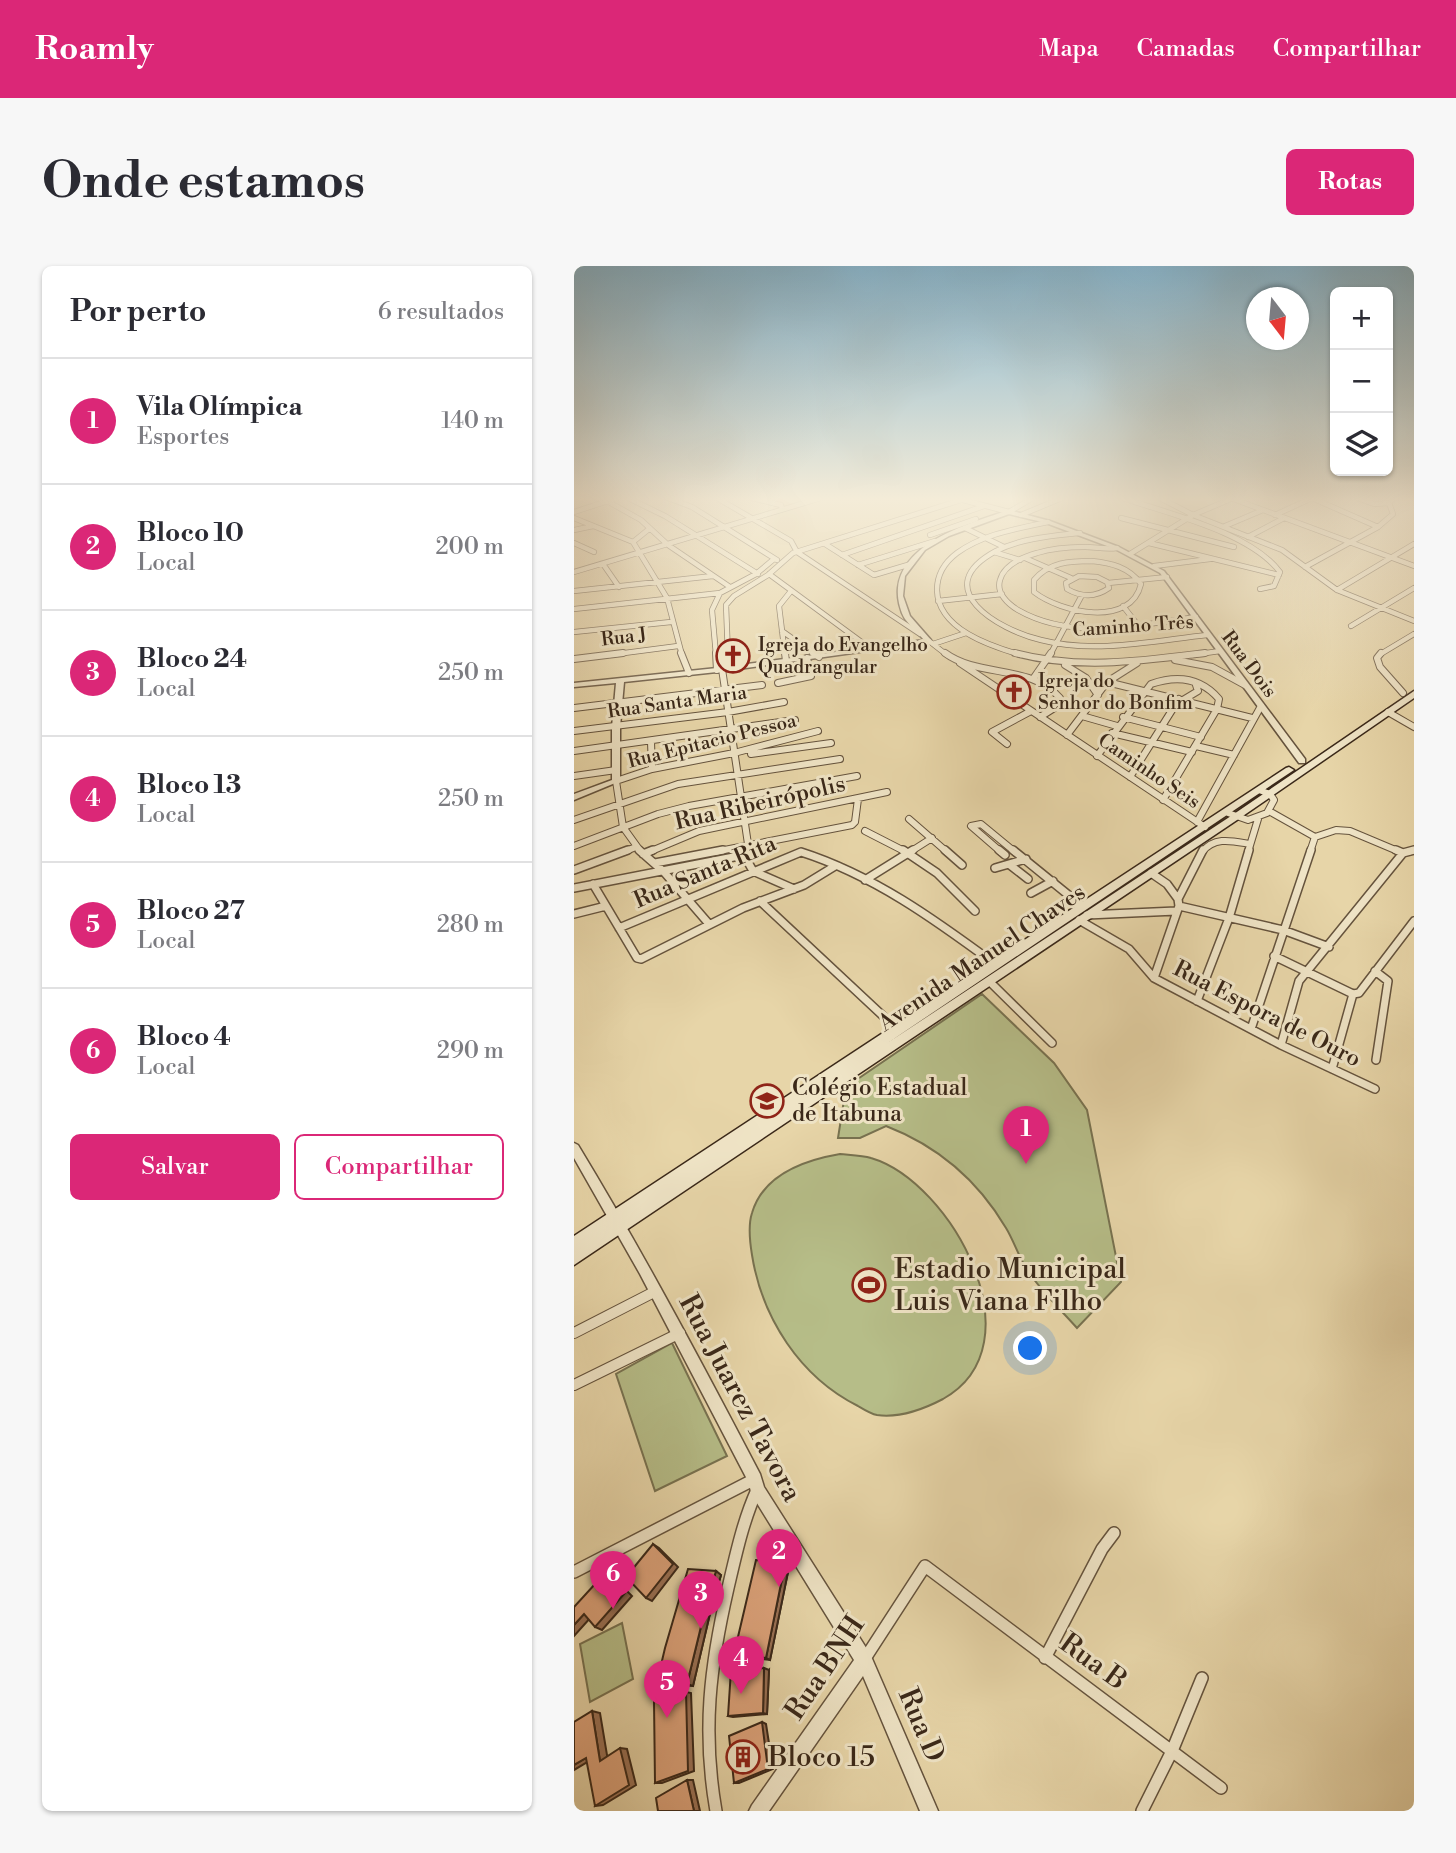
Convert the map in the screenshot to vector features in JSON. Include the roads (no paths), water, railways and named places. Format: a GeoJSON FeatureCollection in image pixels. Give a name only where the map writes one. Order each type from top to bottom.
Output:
{"type":"FeatureCollection","features":[{"type":"Feature","properties":{"kind":"main road","name":"Avenida Manuel Chaves"},"geometry":{"type":"LineString","coordinates":[[1305,757],[1388,712],[1414,686]]}},
{"type":"Feature","properties":{"kind":"main road","name":"Avenida Manuel Chaves"},"geometry":{"type":"LineString","coordinates":[[574,1258],[619,1221],[897,1029],[995,964],[1151,873],[1264,792],[1305,757],[1408,694]]}},
{"type":"Feature","properties":{"kind":"main road","name":"Avenida Manuel Chaves"},"geometry":{"type":"LineString","coordinates":[[574,1244],[619,1221],[990,982],[1201,824],[1231,815]]}},
{"type":"Feature","properties":{"kind":"street"},"geometry":{"type":"LineString","coordinates":[[607,570],[619,586]]}},
{"type":"Feature","properties":{"kind":"street"},"geometry":{"type":"LineString","coordinates":[[650,570],[667,598],[678,646],[689,673]]}},
{"type":"Feature","properties":{"kind":"street"},"geometry":{"type":"LineString","coordinates":[[704,570],[730,587]]}},
{"type":"Feature","properties":{"kind":"street"},"geometry":{"type":"LineString","coordinates":[[751,570],[768,575],[871,649]]}},
{"type":"Feature","properties":{"kind":"street"},"geometry":{"type":"LineString","coordinates":[[574,609],[720,593],[762,570]]}},
{"type":"Feature","properties":{"kind":"street"},"geometry":{"type":"LineString","coordinates":[[748,844],[724,690],[726,605],[738,593],[774,570]]}},
{"type":"Feature","properties":{"kind":"street"},"geometry":{"type":"LineString","coordinates":[[824,570],[931,643]]}},
{"type":"Feature","properties":{"kind":"street"},"geometry":{"type":"LineString","coordinates":[[868,570],[877,575],[892,570]]}},
{"type":"Feature","properties":{"kind":"street"},"geometry":{"type":"LineString","coordinates":[[906,570],[902,576],[900,596],[907,617],[920,634]]}},
{"type":"Feature","properties":{"kind":"street"},"geometry":{"type":"LineString","coordinates":[[944,570],[936,586],[942,611],[966,633],[995,647],[1045,661],[1102,664],[1220,651]]}},
{"type":"Feature","properties":{"kind":"street"},"geometry":{"type":"LineString","coordinates":[[968,598],[967,586],[973,570]]}},
{"type":"Feature","properties":{"kind":"street"},"geometry":{"type":"LineString","coordinates":[[1010,570],[1002,577],[999,586],[1002,594],[1009,604],[1028,617],[1065,626],[1100,628],[1196,617]]}},
{"type":"Feature","properties":{"kind":"street"},"geometry":{"type":"LineString","coordinates":[[1045,570],[1035,577],[1034,592],[1051,604],[1074,611],[1100,611],[1123,606],[1140,594],[1142,589],[1139,580],[1126,570]]}},
{"type":"Feature","properties":{"kind":"street"},"geometry":{"type":"LineString","coordinates":[[1053,570],[1071,578],[1089,576],[1108,583],[1167,577]]}},
{"type":"Feature","properties":{"kind":"street","name":"Rua Dois"},"geometry":{"type":"LineString","coordinates":[[1159,570],[1167,577],[1261,706],[1305,757]]}},
{"type":"Feature","properties":{"kind":"street"},"geometry":{"type":"LineString","coordinates":[[1260,570],[1279,575]]}},
{"type":"Feature","properties":{"kind":"street"},"geometry":{"type":"LineString","coordinates":[[1260,589],[1273,586],[1279,570]]}},
{"type":"Feature","properties":{"kind":"street"},"geometry":{"type":"LineString","coordinates":[[1309,570],[1337,590],[1414,621]]}},
{"type":"Feature","properties":{"kind":"street"},"geometry":{"type":"LineString","coordinates":[[1337,590],[1371,570]]}},
{"type":"Feature","properties":{"kind":"street"},"geometry":{"type":"LineString","coordinates":[[574,591],[713,576]]}},
{"type":"Feature","properties":{"kind":"street"},"geometry":{"type":"LineString","coordinates":[[1071,578],[1066,582],[1066,588],[1082,595],[1103,593],[1108,589],[1108,583]]}},
{"type":"Feature","properties":{"kind":"street"},"geometry":{"type":"LineString","coordinates":[[1351,626],[1414,588]]}},
{"type":"Feature","properties":{"kind":"street"},"geometry":{"type":"LineString","coordinates":[[593,589],[600,606]]}},
{"type":"Feature","properties":{"kind":"street"},"geometry":{"type":"LineString","coordinates":[[786,661],[779,606],[792,592]]}},
{"type":"Feature","properties":{"kind":"street"},"geometry":{"type":"LineString","coordinates":[[720,593],[712,610],[723,669]]}},
{"type":"Feature","properties":{"kind":"street"},"geometry":{"type":"LineString","coordinates":[[938,601],[1002,594]]}},
{"type":"Feature","properties":{"kind":"street"},"geometry":{"type":"LineString","coordinates":[[1033,679],[1057,643],[1082,595]]}},
{"type":"Feature","properties":{"kind":"street","name":"Caminho Três"},"geometry":{"type":"LineString","coordinates":[[968,598],[986,618],[1005,629],[1057,643],[1105,646],[1207,635]]}},
{"type":"Feature","properties":{"kind":"street"},"geometry":{"type":"LineString","coordinates":[[1123,606],[1137,624]]}},
{"type":"Feature","properties":{"kind":"street"},"geometry":{"type":"LineString","coordinates":[[574,632],[671,622]]}},
{"type":"Feature","properties":{"kind":"street"},"geometry":{"type":"LineString","coordinates":[[782,631],[819,657]]}},
{"type":"Feature","properties":{"kind":"street"},"geometry":{"type":"LineString","coordinates":[[574,685],[931,643],[966,633]]}},
{"type":"Feature","properties":{"kind":"street"},"geometry":{"type":"LineString","coordinates":[[1408,694],[1380,667],[1377,658],[1379,653],[1414,634]]}},
{"type":"Feature","properties":{"kind":"street","name":"Caminho Seis"},"geometry":{"type":"LineString","coordinates":[[931,643],[1201,824]]}},
{"type":"Feature","properties":{"kind":"street","name":"Rua J"},"geometry":{"type":"LineString","coordinates":[[574,659],[678,646]]}},
{"type":"Feature","properties":{"kind":"street"},"geometry":{"type":"LineString","coordinates":[[778,682],[811,676],[807,658]]}},
{"type":"Feature","properties":{"kind":"street"},"geometry":{"type":"LineString","coordinates":[[1154,659],[1212,666],[1232,675],[1245,685]]}},
{"type":"Feature","properties":{"kind":"street"},"geometry":{"type":"LineString","coordinates":[[1067,735],[1107,682],[1123,670],[1143,661]]}},
{"type":"Feature","properties":{"kind":"street"},"geometry":{"type":"LineString","coordinates":[[1059,662],[1082,674],[1098,695]]}},
{"type":"Feature","properties":{"kind":"street","name":"Caminho Seis"},"geometry":{"type":"LineString","coordinates":[[960,663],[1033,679],[1054,688],[1060,698],[1056,709],[1040,718]]}},
{"type":"Feature","properties":{"kind":"street"},"geometry":{"type":"LineString","coordinates":[[1172,679],[1167,688],[1178,699]]}},
{"type":"Feature","properties":{"kind":"street"},"geometry":{"type":"LineString","coordinates":[[1097,756],[1143,691],[1155,682],[1172,679],[1208,687],[1219,699],[1217,709],[1163,800]]}},
{"type":"Feature","properties":{"kind":"street"},"geometry":{"type":"LineString","coordinates":[[620,681],[616,727],[616,781],[623,827],[636,847],[659,867],[709,924]]}},
{"type":"Feature","properties":{"kind":"street"},"geometry":{"type":"LineString","coordinates":[[1107,682],[1252,718]]}},
{"type":"Feature","properties":{"kind":"street"},"geometry":{"type":"LineString","coordinates":[[1130,777],[1178,699],[1198,691],[1195,682]]}},
{"type":"Feature","properties":{"kind":"street"},"geometry":{"type":"LineString","coordinates":[[574,708],[762,685]]}},
{"type":"Feature","properties":{"kind":"street","name":"Rua Santa Maria"},"geometry":{"type":"LineString","coordinates":[[574,731],[728,712],[784,702]]}},
{"type":"Feature","properties":{"kind":"street"},"geometry":{"type":"LineString","coordinates":[[1201,824],[1252,718],[1261,706]]}},
{"type":"Feature","properties":{"kind":"street"},"geometry":{"type":"LineString","coordinates":[[1007,744],[993,736],[992,732],[1031,711]]}},
{"type":"Feature","properties":{"kind":"street"},"geometry":{"type":"LineString","coordinates":[[1388,712],[1414,727]]}},
{"type":"Feature","properties":{"kind":"street"},"geometry":{"type":"LineString","coordinates":[[1082,716],[1116,726]]}},
{"type":"Feature","properties":{"kind":"street"},"geometry":{"type":"LineString","coordinates":[[1123,717],[1200,737]]}},
{"type":"Feature","properties":{"kind":"street"},"geometry":{"type":"LineString","coordinates":[[574,751],[795,720]]}},
{"type":"Feature","properties":{"kind":"street","name":"Rua Epitacio Pessoa"},"geometry":{"type":"LineString","coordinates":[[574,797],[652,769],[734,755],[818,731]]}},
{"type":"Feature","properties":{"kind":"street"},"geometry":{"type":"LineString","coordinates":[[1112,733],[1234,755]]}},
{"type":"Feature","properties":{"kind":"street"},"geometry":{"type":"LineString","coordinates":[[651,742],[652,769]]}},
{"type":"Feature","properties":{"kind":"street"},"geometry":{"type":"LineString","coordinates":[[734,755],[831,743]]}},
{"type":"Feature","properties":{"kind":"street"},"geometry":{"type":"LineString","coordinates":[[574,820],[678,784],[840,759]]}},
{"type":"Feature","properties":{"kind":"street"},"geometry":{"type":"LineString","coordinates":[[574,776],[616,770]]}},
{"type":"Feature","properties":{"kind":"street"},"geometry":{"type":"LineString","coordinates":[[574,846],[675,809],[858,776]]}},
{"type":"Feature","properties":{"kind":"street","name":"Rua Ribeirópolis"},"geometry":{"type":"LineString","coordinates":[[643,854],[690,833],[887,792]]}},
{"type":"Feature","properties":{"kind":"street"},"geometry":{"type":"LineString","coordinates":[[1231,815],[1246,821],[1258,819],[1269,811],[1275,802],[1264,792]]}},
{"type":"Feature","properties":{"kind":"street"},"geometry":{"type":"LineString","coordinates":[[659,867],[748,844],[855,823],[858,799]]}},
{"type":"Feature","properties":{"kind":"street"},"geometry":{"type":"LineString","coordinates":[[1269,811],[1315,837],[1336,830],[1350,831],[1403,853]]}},
{"type":"Feature","properties":{"kind":"street"},"geometry":{"type":"LineString","coordinates":[[909,819],[962,864]]}},
{"type":"Feature","properties":{"kind":"street"},"geometry":{"type":"LineString","coordinates":[[1197,1001],[1229,918],[1258,819]]}},
{"type":"Feature","properties":{"kind":"street","name":"Rua Espora de Ouro"},"geometry":{"type":"LineString","coordinates":[[1004,855],[971,826],[981,824],[1053,881],[1083,913],[1129,949],[1154,978],[1281,1045],[1375,1089]]}},
{"type":"Feature","properties":{"kind":"street"},"geometry":{"type":"LineString","coordinates":[[865,831],[908,851],[933,867],[975,911]]}},
{"type":"Feature","properties":{"kind":"street"},"geometry":{"type":"LineString","coordinates":[[1251,1029],[1315,837]]}},
{"type":"Feature","properties":{"kind":"street"},"geometry":{"type":"LineString","coordinates":[[865,880],[932,838]]}},
{"type":"Feature","properties":{"kind":"street"},"geometry":{"type":"LineString","coordinates":[[1154,978],[1178,905],[1207,845],[1225,840],[1250,844]]}},
{"type":"Feature","properties":{"kind":"street"},"geometry":{"type":"LineString","coordinates":[[574,870],[636,847]]}},
{"type":"Feature","properties":{"kind":"street"},"geometry":{"type":"LineString","coordinates":[[1281,1045],[1295,990],[1403,853],[1414,850]]}},
{"type":"Feature","properties":{"kind":"street","name":"Rua Santa Rita"},"geometry":{"type":"LineString","coordinates":[[619,928],[792,854],[806,853],[835,866]]}},
{"type":"Feature","properties":{"kind":"street","name":"Rua Santa Rita"},"geometry":{"type":"LineString","coordinates":[[574,888],[659,867],[744,855],[752,871]]}},
{"type":"Feature","properties":{"kind":"street"},"geometry":{"type":"LineString","coordinates":[[995,868],[1026,859]]}},
{"type":"Feature","properties":{"kind":"street"},"geometry":{"type":"LineString","coordinates":[[1010,865],[1028,879]]}},
{"type":"Feature","properties":{"kind":"street"},"geometry":{"type":"LineString","coordinates":[[593,884],[636,958],[640,958],[760,901],[794,890],[835,866],[926,914],[995,964]]}},
{"type":"Feature","properties":{"kind":"street"},"geometry":{"type":"LineString","coordinates":[[752,871],[794,890]]}},
{"type":"Feature","properties":{"kind":"street"},"geometry":{"type":"LineString","coordinates":[[1151,873],[1167,884],[1178,905]]}},
{"type":"Feature","properties":{"kind":"street"},"geometry":{"type":"LineString","coordinates":[[1031,892],[1053,881]]}},
{"type":"Feature","properties":{"kind":"street"},"geometry":{"type":"LineString","coordinates":[[760,901],[897,1029]]}},
{"type":"Feature","properties":{"kind":"street"},"geometry":{"type":"LineString","coordinates":[[1083,913],[1178,905],[1283,930],[1329,947]]}},
{"type":"Feature","properties":{"kind":"street"},"geometry":{"type":"LineString","coordinates":[[574,914],[606,906]]}},
{"type":"Feature","properties":{"kind":"street"},"geometry":{"type":"LineString","coordinates":[[1332,1069],[1353,994],[1363,989],[1414,921]]}},
{"type":"Feature","properties":{"kind":"street"},"geometry":{"type":"LineString","coordinates":[[1274,956],[1353,994]]}},
{"type":"Feature","properties":{"kind":"street"},"geometry":{"type":"LineString","coordinates":[[1375,971],[1388,981],[1376,1060]]}},
{"type":"Feature","properties":{"kind":"street"},"geometry":{"type":"LineString","coordinates":[[990,982],[1052,1043]]}},
{"type":"Feature","properties":{"kind":"street","name":"Rua Juarez Tavora"},"geometry":{"type":"LineString","coordinates":[[574,1147],[619,1221],[680,1333],[756,1485],[864,1660]]}},
{"type":"Feature","properties":{"kind":"street"},"geometry":{"type":"LineString","coordinates":[[574,1333],[656,1291]]}},
{"type":"Feature","properties":{"kind":"street"},"geometry":{"type":"LineString","coordinates":[[574,1385],[680,1333]]}},
{"type":"Feature","properties":{"kind":"street"},"geometry":{"type":"LineString","coordinates":[[574,1572],[756,1485]]}},
{"type":"Feature","properties":{"kind":"street"},"geometry":{"type":"LineString","coordinates":[[716,1811],[705,1724],[708,1684],[733,1565],[756,1485]]}},
{"type":"Feature","properties":{"kind":"street"},"geometry":{"type":"LineString","coordinates":[[1045,1657],[1102,1549],[1114,1533]]}},
{"type":"Feature","properties":{"kind":"street","name":"Rua BNH"},"geometry":{"type":"LineString","coordinates":[[758,1811],[864,1660],[925,1566],[938,1573]]}},
{"type":"Feature","properties":{"kind":"street","name":"Rua B"},"geometry":{"type":"LineString","coordinates":[[938,1573],[1045,1657],[1221,1788]]}},
{"type":"Feature","properties":{"kind":"street","name":"Rua D"},"geometry":{"type":"LineString","coordinates":[[864,1660],[929,1811]]}},
{"type":"Feature","properties":{"kind":"street"},"geometry":{"type":"LineString","coordinates":[[1142,1811],[1172,1751],[1202,1678]]}},
{"type":"Feature","properties":{"kind":"place","name":"Igreja do Evangelho Quadrangular"},"geometry":{"type":"Point","coordinates":[733,656]}},
{"type":"Feature","properties":{"kind":"place","name":"Igreja do Senhor do Bonfim"},"geometry":{"type":"Point","coordinates":[1014,692]}},
{"type":"Feature","properties":{"kind":"place","name":"Colégio Estadual de Itabuna"},"geometry":{"type":"Point","coordinates":[767,1101]}},
{"type":"Feature","properties":{"kind":"place","name":"Vila Olímpica"},"geometry":{"type":"Point","coordinates":[1026,1164]}},
{"type":"Feature","properties":{"kind":"place","name":"Estadio Municipal Luis Viana Filho"},"geometry":{"type":"Point","coordinates":[869,1285]}},
{"type":"Feature","properties":{"kind":"place","name":"Bloco 10"},"geometry":{"type":"Point","coordinates":[779,1587]}},
{"type":"Feature","properties":{"kind":"place","name":"Bloco 4"},"geometry":{"type":"Point","coordinates":[613,1609]}},
{"type":"Feature","properties":{"kind":"place","name":"Bloco 24"},"geometry":{"type":"Point","coordinates":[701,1629]}},
{"type":"Feature","properties":{"kind":"place","name":"Bloco 13"},"geometry":{"type":"Point","coordinates":[741,1694]}},
{"type":"Feature","properties":{"kind":"place","name":"Bloco 27"},"geometry":{"type":"Point","coordinates":[667,1718]}},
{"type":"Feature","properties":{"kind":"place","name":"Bloco 15"},"geometry":{"type":"Point","coordinates":[743,1757]}}]}
